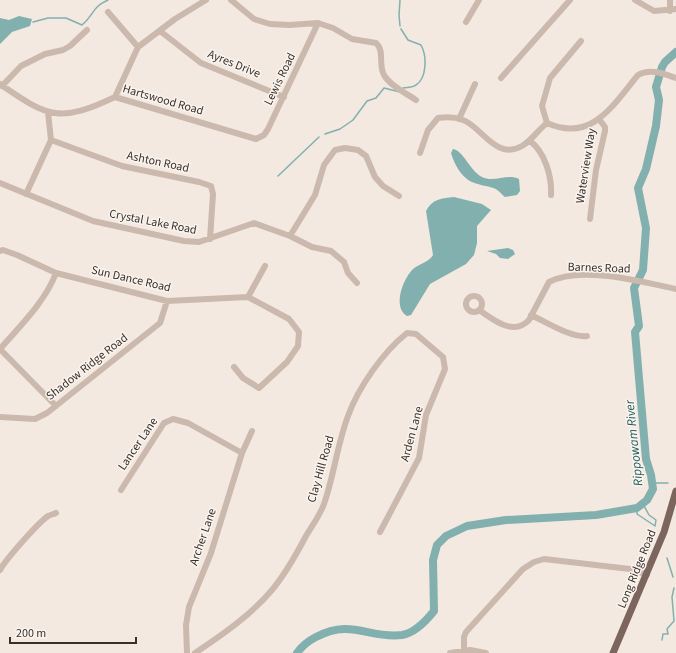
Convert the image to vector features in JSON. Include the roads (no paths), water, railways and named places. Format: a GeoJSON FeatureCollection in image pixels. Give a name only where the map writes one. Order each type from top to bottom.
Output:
{"type":"FeatureCollection","features":[{"type":"Feature","properties":{"kind":"main road","name":"Long Ridge Road"},"geometry":{"type":"LineString","coordinates":[[613,653],[647,575],[667,523],[676,491]]}},
{"type":"Feature","properties":{"kind":"street"},"geometry":{"type":"LineString","coordinates":[[115,97],[138,47],[175,19],[206,0]]}},
{"type":"Feature","properties":{"kind":"street"},"geometry":{"type":"LineString","coordinates":[[231,0],[254,19],[270,24],[289,25],[318,23],[333,28],[352,39],[376,43],[380,48],[381,69],[384,77],[391,84],[416,100]]}},
{"type":"Feature","properties":{"kind":"street"},"geometry":{"type":"LineString","coordinates":[[466,22],[479,0]]}},
{"type":"Feature","properties":{"kind":"street"},"geometry":{"type":"LineString","coordinates":[[501,78],[570,0]]}},
{"type":"Feature","properties":{"kind":"street"},"geometry":{"type":"LineString","coordinates":[[635,0],[654,11],[673,10],[670,0]]}},
{"type":"Feature","properties":{"kind":"street"},"geometry":{"type":"LineString","coordinates":[[108,12],[138,47]]}},
{"type":"Feature","properties":{"kind":"street","name":"Lewis Road"},"geometry":{"type":"LineString","coordinates":[[256,139],[264,135],[268,128],[318,23]]}},
{"type":"Feature","properties":{"kind":"street"},"geometry":{"type":"LineString","coordinates":[[1,85],[21,66],[45,54],[63,50],[70,46],[88,30]]}},
{"type":"Feature","properties":{"kind":"street","name":"Ayres Drive"},"geometry":{"type":"LineString","coordinates":[[160,31],[201,63],[284,97]]}},
{"type":"Feature","properties":{"kind":"street"},"geometry":{"type":"LineString","coordinates":[[581,41],[550,78],[542,106],[547,123],[557,128],[571,130],[587,126],[599,119],[610,109],[638,75],[651,71],[674,76]]}},
{"type":"Feature","properties":{"kind":"street"},"geometry":{"type":"LineString","coordinates":[[459,119],[475,84]]}},
{"type":"Feature","properties":{"kind":"street","name":"Hartswood Road"},"geometry":{"type":"LineString","coordinates":[[1,85],[34,107],[48,112],[73,113],[90,108],[115,97],[256,139]]}},
{"type":"Feature","properties":{"kind":"street"},"geometry":{"type":"LineString","coordinates":[[26,194],[50,140],[48,112]]}},
{"type":"Feature","properties":{"kind":"street"},"geometry":{"type":"LineString","coordinates":[[420,153],[423,140],[434,121],[443,118],[459,119],[472,125],[490,142],[504,149],[518,148],[530,141],[536,132],[547,123]]}},
{"type":"Feature","properties":{"kind":"street","name":"Waterview Way"},"geometry":{"type":"LineString","coordinates":[[590,219],[596,170],[605,131],[605,127],[599,119]]}},
{"type":"Feature","properties":{"kind":"street","name":"Ashton Road"},"geometry":{"type":"LineString","coordinates":[[50,140],[122,166],[199,182],[211,186],[213,194],[210,239]]}},
{"type":"Feature","properties":{"kind":"street"},"geometry":{"type":"LineString","coordinates":[[530,141],[539,151],[549,173],[551,184],[550,195]]}},
{"type":"Feature","properties":{"kind":"street"},"geometry":{"type":"LineString","coordinates":[[290,236],[315,196],[324,165],[335,150],[342,148],[358,150],[366,156],[375,177],[383,186],[399,196]]}},
{"type":"Feature","properties":{"kind":"street","name":"Crystal Lake Road"},"geometry":{"type":"LineString","coordinates":[[0,183],[93,221],[184,241],[199,242],[254,224],[290,236],[312,247],[331,251],[344,262],[348,273],[357,282]]}},
{"type":"Feature","properties":{"kind":"street","name":"Sun Dance Road"},"geometry":{"type":"LineString","coordinates":[[0,251],[3,250],[17,255],[56,273],[167,301],[248,297]]}},
{"type":"Feature","properties":{"kind":"street"},"geometry":{"type":"LineString","coordinates":[[234,367],[243,378],[259,388],[287,362],[298,346],[298,332],[289,319],[248,297],[265,266]]}},
{"type":"Feature","properties":{"kind":"street"},"geometry":{"type":"LineString","coordinates":[[56,273],[51,286],[0,349],[56,406]]}},
{"type":"Feature","properties":{"kind":"street","name":"Barnes Road"},"geometry":{"type":"LineString","coordinates":[[479,310],[500,325],[513,327],[524,326],[532,315],[549,282],[575,275],[625,278],[676,288]]}},
{"type":"Feature","properties":{"kind":"street","name":"Shadow Ridge Road"},"geometry":{"type":"LineString","coordinates":[[0,417],[35,419],[48,413],[160,323],[167,301]]}},
{"type":"Feature","properties":{"kind":"street"},"geometry":{"type":"LineString","coordinates":[[532,315],[572,334],[580,337],[586,336]]}},
{"type":"Feature","properties":{"kind":"street","name":"Arden Lane"},"geometry":{"type":"LineString","coordinates":[[380,532],[419,458],[426,415],[445,369],[443,357],[416,334],[407,333]]}},
{"type":"Feature","properties":{"kind":"street","name":"Clay Hill Road"},"geometry":{"type":"LineString","coordinates":[[194,653],[219,637],[248,613],[272,590],[290,566],[323,506],[348,416],[365,382],[396,341],[407,333]]}},
{"type":"Feature","properties":{"kind":"street","name":"Lancer Lane"},"geometry":{"type":"LineString","coordinates":[[121,490],[164,423],[173,419],[188,423],[242,453]]}},
{"type":"Feature","properties":{"kind":"street","name":"Archer Lane"},"geometry":{"type":"LineString","coordinates":[[186,653],[186,625],[189,607],[211,553],[242,453],[252,430]]}},
{"type":"Feature","properties":{"kind":"street"},"geometry":{"type":"LineString","coordinates":[[0,570],[5,561],[34,529],[48,516],[56,513]]}},
{"type":"Feature","properties":{"kind":"street"},"geometry":{"type":"LineString","coordinates":[[464,651],[464,637],[466,632],[524,569],[534,562],[549,560],[630,570],[647,575]]}},
{"type":"Feature","properties":{"kind":"street"},"geometry":{"type":"LineString","coordinates":[[450,653],[477,650],[486,653]]}},
{"type":"Feature","properties":{"kind":"water"},"geometry":{"type":"Polygon","coordinates":[[[19,16],[32,19],[30,26],[12,32],[0,44],[0,18],[9,20],[19,16]]]}},
{"type":"Feature","properties":{"kind":"water"},"geometry":{"type":"Polygon","coordinates":[[[453,149],[457,150],[482,177],[491,179],[514,177],[519,179],[520,191],[517,195],[505,197],[498,190],[468,180],[460,172],[455,163],[451,153],[453,149]]]}},
{"type":"Feature","properties":{"kind":"water"},"geometry":{"type":"Polygon","coordinates":[[[454,197],[482,204],[491,210],[477,226],[477,243],[474,255],[466,264],[430,284],[411,315],[407,316],[400,306],[403,286],[413,269],[433,255],[426,211],[434,202],[441,199],[454,197]]]}},
{"type":"Feature","properties":{"kind":"water"},"geometry":{"type":"Polygon","coordinates":[[[508,248],[513,250],[515,254],[508,259],[500,258],[496,254],[487,251],[508,248]]]}},
{"type":"Feature","properties":{"kind":"waterway"},"geometry":{"type":"LineString","coordinates":[[33,22],[48,18],[66,18],[82,25],[99,5],[108,0]]}},
{"type":"Feature","properties":{"kind":"waterway"},"geometry":{"type":"LineString","coordinates":[[400,0],[400,26]]}},
{"type":"Feature","properties":{"kind":"waterway"},"geometry":{"type":"LineString","coordinates":[[401,29],[408,40],[421,45],[425,61],[424,72],[420,82],[413,87],[403,88]]}},
{"type":"Feature","properties":{"kind":"waterway","name":"Rippowam River"},"geometry":{"type":"LineString","coordinates":[[297,653],[303,646],[313,639],[340,629],[360,630],[390,635],[407,634],[416,629],[434,611],[433,560],[437,545],[446,536],[467,526],[506,520],[596,515],[637,508],[647,500],[653,489],[651,475],[646,459],[635,332],[639,326],[634,288],[643,270],[646,228],[638,188],[646,169],[656,126],[659,100],[656,87],[662,67],[665,62],[676,52]]}},
{"type":"Feature","properties":{"kind":"waterway"},"geometry":{"type":"LineString","coordinates":[[325,134],[340,129],[353,120],[367,101],[376,98],[384,88],[400,92]]}},
{"type":"Feature","properties":{"kind":"waterway"},"geometry":{"type":"LineString","coordinates":[[278,176],[319,137]]}},
{"type":"Feature","properties":{"kind":"waterway"},"geometry":{"type":"LineString","coordinates":[[652,483],[668,483]]}},
{"type":"Feature","properties":{"kind":"waterway"},"geometry":{"type":"LineString","coordinates":[[643,504],[649,515],[656,520],[655,526]]}},
{"type":"Feature","properties":{"kind":"waterway"},"geometry":{"type":"LineString","coordinates":[[637,508],[637,514],[655,526]]}},
{"type":"Feature","properties":{"kind":"waterway"},"geometry":{"type":"LineString","coordinates":[[667,558],[673,577]]}},
{"type":"Feature","properties":{"kind":"waterway"},"geometry":{"type":"LineString","coordinates":[[662,640],[663,634],[668,634],[667,629],[674,621],[672,597],[674,588]]}}]}
